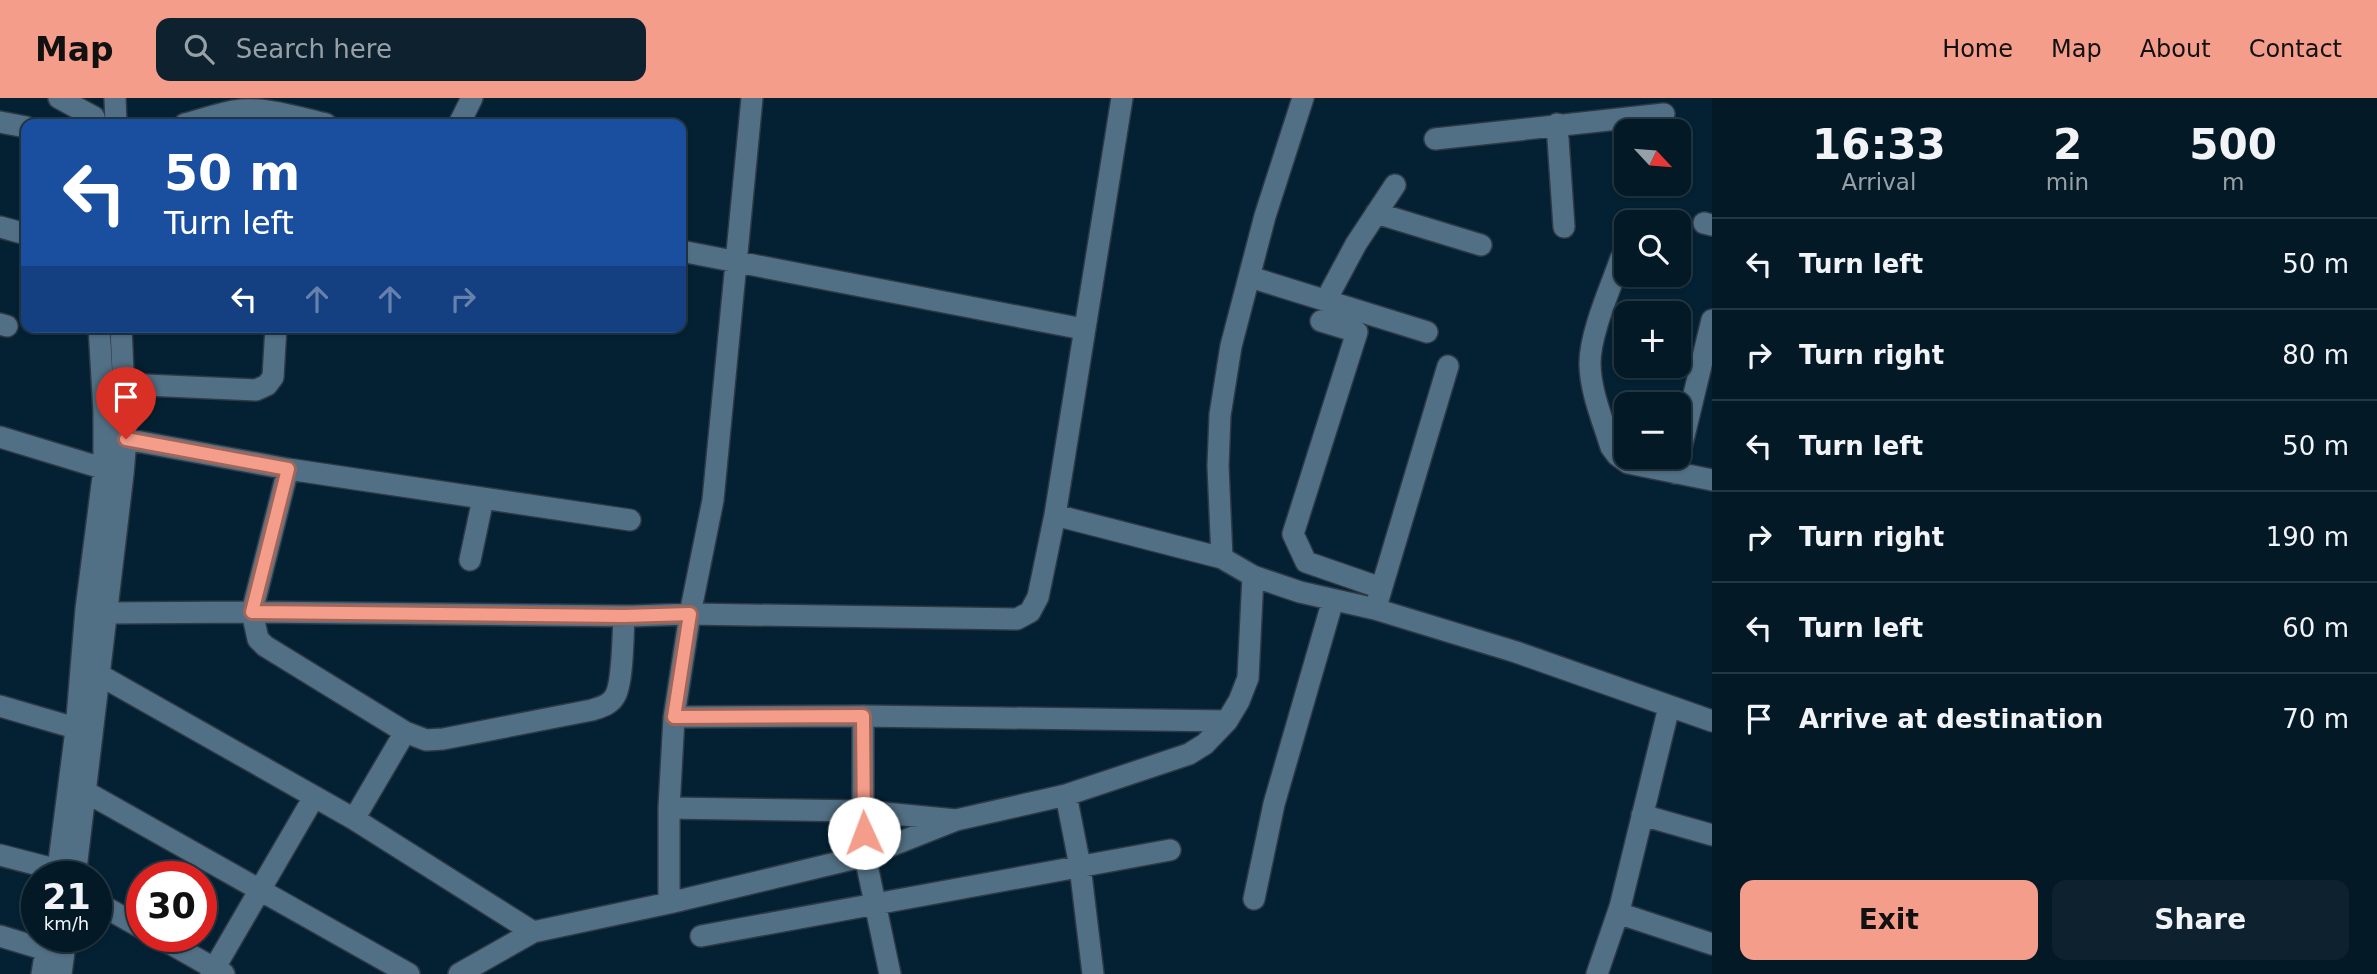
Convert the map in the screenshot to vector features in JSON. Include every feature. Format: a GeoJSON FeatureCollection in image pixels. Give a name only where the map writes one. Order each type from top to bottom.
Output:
{"type":"FeatureCollection","features":[{"type":"Feature","properties":{"kind":"street"},"geometry":{"type":"LineString","coordinates":[[59,98],[94,113]]}},
{"type":"Feature","properties":{"kind":"street"},"geometry":{"type":"LineString","coordinates":[[115,98],[116,119]]}},
{"type":"Feature","properties":{"kind":"street"},"geometry":{"type":"LineString","coordinates":[[462,119],[472,98]]}},
{"type":"Feature","properties":{"kind":"street"},"geometry":{"type":"LineString","coordinates":[[669,903],[669,808],[674,717],[690,614],[713,500],[752,98]]}},
{"type":"Feature","properties":{"kind":"street"},"geometry":{"type":"LineString","coordinates":[[107,613],[624,616],[690,614],[1017,619],[1030,612],[1038,597],[1055,515],[1122,98]]}},
{"type":"Feature","properties":{"kind":"street"},"geometry":{"type":"LineString","coordinates":[[1222,558],[1218,466],[1220,415],[1231,346],[1265,216],[1303,98]]}},
{"type":"Feature","properties":{"kind":"street"},"geometry":{"type":"LineString","coordinates":[[1435,139],[1556,124],[1611,108],[1664,114]]}},
{"type":"Feature","properties":{"kind":"street"},"geometry":{"type":"LineString","coordinates":[[203,119],[233,111],[249,110],[284,113],[307,119]]}},
{"type":"Feature","properties":{"kind":"street"},"geometry":{"type":"LineString","coordinates":[[0,122],[21,126]]}},
{"type":"Feature","properties":{"kind":"street"},"geometry":{"type":"LineString","coordinates":[[1556,124],[1564,227]]}},
{"type":"Feature","properties":{"kind":"street"},"geometry":{"type":"LineString","coordinates":[[1320,306],[1395,185]]}},
{"type":"Feature","properties":{"kind":"street"},"geometry":{"type":"LineString","coordinates":[[1376,213],[1481,245]]}},
{"type":"Feature","properties":{"kind":"street"},"geometry":{"type":"LineString","coordinates":[[0,227],[21,233]]}},
{"type":"Feature","properties":{"kind":"street"},"geometry":{"type":"LineString","coordinates":[[686,252],[1083,329]]}},
{"type":"Feature","properties":{"kind":"street"},"geometry":{"type":"LineString","coordinates":[[1250,276],[1290,289],[1357,332],[1293,534],[1306,562],[1378,598],[1516,652],[1712,721]]}},
{"type":"Feature","properties":{"kind":"street"},"geometry":{"type":"LineString","coordinates":[[1614,279],[1593,342],[1590,360],[1591,377],[1611,447],[1628,463],[1712,480]]}},
{"type":"Feature","properties":{"kind":"street"},"geometry":{"type":"LineString","coordinates":[[1320,306],[1427,332]]}},
{"type":"Feature","properties":{"kind":"street"},"geometry":{"type":"LineString","coordinates":[[1675,473],[1712,320]]}},
{"type":"Feature","properties":{"kind":"street"},"geometry":{"type":"LineString","coordinates":[[65,861],[85,731],[91,670],[107,613],[113,472],[104,435],[99,333]]}},
{"type":"Feature","properties":{"kind":"street"},"geometry":{"type":"LineString","coordinates":[[91,670],[86,609],[113,472],[126,439],[121,333]]}},
{"type":"Feature","properties":{"kind":"street"},"geometry":{"type":"LineString","coordinates":[[123,384],[256,390],[267,385],[273,377],[276,333]]}},
{"type":"Feature","properties":{"kind":"street"},"geometry":{"type":"LineString","coordinates":[[1378,598],[1448,366]]}},
{"type":"Feature","properties":{"kind":"street"},"geometry":{"type":"LineString","coordinates":[[104,435],[288,469],[630,520]]}},
{"type":"Feature","properties":{"kind":"street"},"geometry":{"type":"LineString","coordinates":[[0,437],[113,472]]}},
{"type":"Feature","properties":{"kind":"street"},"geometry":{"type":"LineString","coordinates":[[288,469],[252,612],[258,639],[265,646],[405,732],[426,740],[443,739],[606,705],[616,695],[624,616]]}},
{"type":"Feature","properties":{"kind":"street"},"geometry":{"type":"LineString","coordinates":[[470,560],[483,499]]}},
{"type":"Feature","properties":{"kind":"street"},"geometry":{"type":"LineString","coordinates":[[1055,515],[1222,558],[1257,578],[1300,592],[1333,600],[1378,598]]}},
{"type":"Feature","properties":{"kind":"street"},"geometry":{"type":"LineString","coordinates":[[459,974],[533,932],[865,856],[956,820],[1066,795],[1189,754],[1205,744],[1227,721],[1248,678],[1257,578]]}},
{"type":"Feature","properties":{"kind":"street"},"geometry":{"type":"LineString","coordinates":[[1254,900],[1274,804],[1333,600]]}},
{"type":"Feature","properties":{"kind":"street"},"geometry":{"type":"LineString","coordinates":[[91,670],[354,819],[533,932]]}},
{"type":"Feature","properties":{"kind":"street"},"geometry":{"type":"LineString","coordinates":[[0,706],[85,731]]}},
{"type":"Feature","properties":{"kind":"street"},"geometry":{"type":"LineString","coordinates":[[1597,974],[1619,907],[1669,707]]}},
{"type":"Feature","properties":{"kind":"street"},"geometry":{"type":"LineString","coordinates":[[674,717],[863,716],[1227,721]]}},
{"type":"Feature","properties":{"kind":"street"},"geometry":{"type":"LineString","coordinates":[[863,716],[865,856],[890,974]]}},
{"type":"Feature","properties":{"kind":"street"},"geometry":{"type":"LineString","coordinates":[[67,861],[86,792],[85,731]]}},
{"type":"Feature","properties":{"kind":"street"},"geometry":{"type":"LineString","coordinates":[[354,819],[405,732]]}},
{"type":"Feature","properties":{"kind":"street"},"geometry":{"type":"LineString","coordinates":[[86,792],[409,974]]}},
{"type":"Feature","properties":{"kind":"street"},"geometry":{"type":"LineString","coordinates":[[1066,795],[1080,866],[1093,974]]}},
{"type":"Feature","properties":{"kind":"street"},"geometry":{"type":"LineString","coordinates":[[183,952],[216,972],[314,797]]}},
{"type":"Feature","properties":{"kind":"street"},"geometry":{"type":"LineString","coordinates":[[669,808],[863,811],[956,820]]}},
{"type":"Feature","properties":{"kind":"street"},"geometry":{"type":"LineString","coordinates":[[1642,815],[1712,835]]}},
{"type":"Feature","properties":{"kind":"street"},"geometry":{"type":"LineString","coordinates":[[701,936],[1170,850]]}},
{"type":"Feature","properties":{"kind":"street"},"geometry":{"type":"LineString","coordinates":[[0,855],[21,862]]}},
{"type":"Feature","properties":{"kind":"street"},"geometry":{"type":"LineString","coordinates":[[1619,907],[1624,915],[1712,944]]}},
{"type":"Feature","properties":{"kind":"street"},"geometry":{"type":"LineString","coordinates":[[0,936],[21,939]]}},
{"type":"Feature","properties":{"kind":"street"},"geometry":{"type":"LineString","coordinates":[[42,974],[46,952]]}},
{"type":"Feature","properties":{"kind":"street"},"geometry":{"type":"LineString","coordinates":[[61,974],[64,952]]}},
{"type":"Feature","properties":{"kind":"route"},"geometry":{"type":"LineString","coordinates":[[126,439],[288,469],[252,612],[624,616],[690,614],[674,717],[863,716],[864,833]]}}]}
